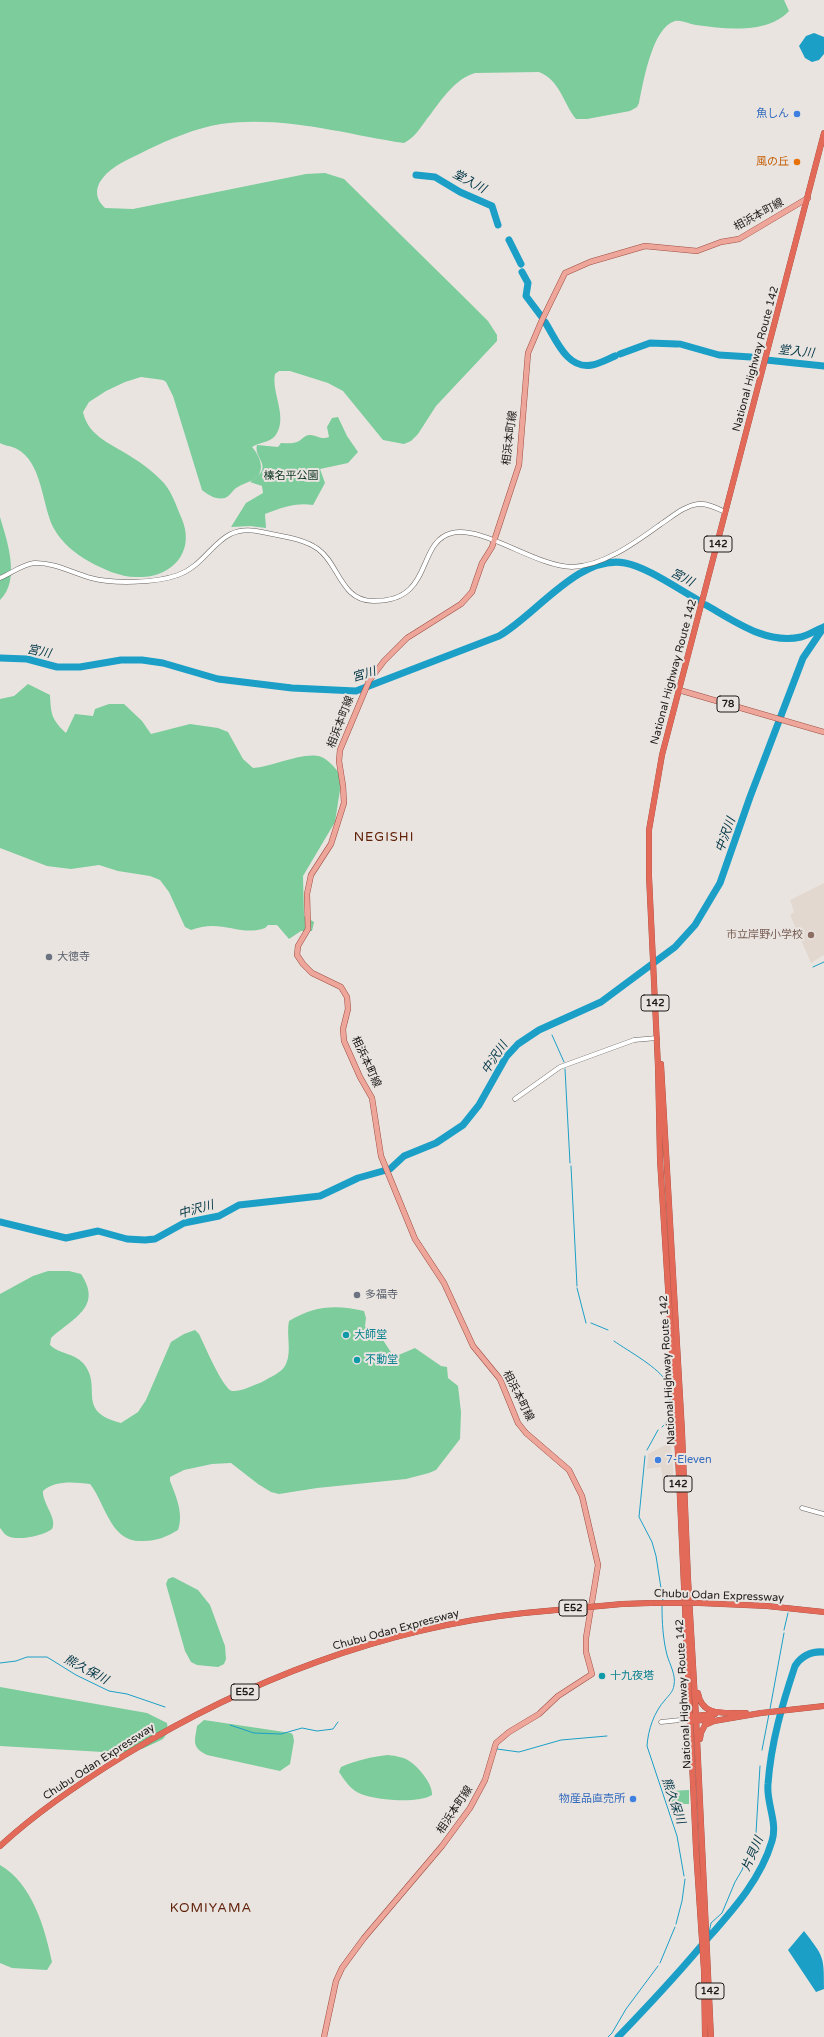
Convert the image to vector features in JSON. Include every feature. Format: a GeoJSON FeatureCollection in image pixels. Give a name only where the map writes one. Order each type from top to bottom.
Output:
{"type":"FeatureCollection","features":[{"type":"Feature","properties":{"kind":"highway","name":"National Highway Route 142"},"geometry":{"type":"LineString","coordinates":[[705,2037],[677,1434],[660,1160],[649,830],[662,755],[824,133]]}},
{"type":"Feature","properties":{"kind":"highway","name":"National Highway Route 142"},"geometry":{"type":"LineString","coordinates":[[657,1038],[660,1047],[663,1088],[682,1431],[711,2037]]}},
{"type":"Feature","properties":{"kind":"highway","name":"Chubu Odan Expressway"},"geometry":{"type":"LineString","coordinates":[[0,1846],[44,1810],[106,1767],[175,1726],[233,1697],[301,1668],[365,1646],[451,1625],[524,1613],[622,1604],[651,1603],[767,1606],[824,1612]]}},
{"type":"Feature","properties":{"kind":"highway"},"geometry":{"type":"LineString","coordinates":[[692,1657],[698,1698],[703,1707],[711,1711],[732,1715]]}},
{"type":"Feature","properties":{"kind":"highway"},"geometry":{"type":"LineString","coordinates":[[690,1719],[824,1706]]}},
{"type":"Feature","properties":{"kind":"highway"},"geometry":{"type":"LineString","coordinates":[[699,1772],[700,1736],[703,1728],[711,1722],[732,1715]]}},
{"type":"Feature","properties":{"kind":"main road","name":"相浜本町線"},"geometry":{"type":"LineString","coordinates":[[324,2037],[336,1981],[342,1968],[364,1938],[442,1846],[470,1808],[485,1780],[496,1743],[510,1732],[539,1714],[558,1696],[592,1674],[586,1652],[586,1638],[598,1565],[582,1496],[568,1470],[526,1433],[518,1423],[500,1378],[473,1346],[444,1283],[415,1239],[379,1148],[373,1101],[360,1077],[344,1040],[343,1029],[348,1009],[348,997],[340,987],[312,973],[303,964],[297,952],[298,946],[308,929],[307,894],[311,875],[331,844],[344,803],[339,761],[340,750],[373,675],[401,644],[461,604],[470,596],[482,563],[493,541],[519,466],[528,354],[542,320],[566,273],[590,262],[645,246],[697,250],[721,242],[739,239],[808,198]]}},
{"type":"Feature","properties":{"kind":"main road","name":"78"},"geometry":{"type":"LineString","coordinates":[[679,690],[824,732]]}},
{"type":"Feature","properties":{"kind":"street"},"geometry":{"type":"LineString","coordinates":[[0,578],[23,566],[37,563],[109,581],[173,577],[195,566],[217,542],[226,535],[236,531],[249,530],[297,540],[316,548],[326,557],[350,592],[362,600],[378,601],[399,596],[413,587],[420,576],[433,548],[441,538],[448,534],[464,532],[493,541],[557,565],[577,566],[621,552],[689,507],[706,504],[725,512]]}},
{"type":"Feature","properties":{"kind":"street"},"geometry":{"type":"LineString","coordinates":[[515,1099],[560,1067],[634,1040],[657,1038]]}},
{"type":"Feature","properties":{"kind":"street"},"geometry":{"type":"LineString","coordinates":[[802,1508],[824,1514]]}},
{"type":"Feature","properties":{"kind":"street"},"geometry":{"type":"LineString","coordinates":[[661,1722],[690,1719]]}},
{"type":"Feature","properties":{"kind":"shaded area","name":"市立岸野小学校"},"geometry":{"type":"Polygon","coordinates":[[[824,883],[824,955],[811,963],[790,915],[794,912],[790,900],[824,883]]]}},
{"type":"Feature","properties":{"kind":"shaded area"},"geometry":{"type":"Polygon","coordinates":[[[671,1442],[674,1484],[663,1485],[661,1467],[647,1469],[648,1454],[671,1442]]]}},
{"type":"Feature","properties":{"kind":"green space"},"geometry":{"type":"Polygon","coordinates":[[[0,0],[784,0],[789,11],[774,22],[757,27],[719,28],[678,21],[667,25],[660,34],[650,57],[639,103],[637,107],[630,111],[587,119],[576,119],[557,86],[552,80],[539,72],[475,73],[455,85],[439,103],[416,134],[404,143],[290,124],[244,122],[221,124],[183,134],[123,162],[106,174],[99,183],[97,190],[98,198],[102,205],[105,208],[133,209],[306,174],[325,173],[344,179],[488,321],[497,335],[497,341],[436,406],[418,434],[411,441],[404,444],[383,440],[343,391],[328,383],[290,371],[279,371],[275,374],[274,381],[280,413],[279,429],[273,438],[252,447],[259,458],[261,466],[261,470],[256,478],[236,488],[225,498],[215,498],[202,490],[173,396],[166,382],[163,380],[141,377],[125,382],[106,391],[89,402],[83,412],[90,428],[103,440],[144,465],[165,484],[173,497],[185,530],[186,541],[183,552],[178,561],[170,568],[149,576],[130,577],[106,570],[84,559],[60,538],[49,518],[40,484],[32,463],[17,449],[0,443],[0,0]]]}},
{"type":"Feature","properties":{"kind":"green space","name":"榛名平公園"},"geometry":{"type":"Polygon","coordinates":[[[338,417],[347,436],[358,452],[348,463],[320,469],[325,483],[313,505],[295,505],[265,514],[266,528],[250,526],[231,527],[246,503],[263,493],[262,486],[250,482],[258,476],[263,467],[258,454],[257,445],[278,447],[281,443],[295,443],[309,435],[322,438],[329,437],[327,427],[332,418],[338,417]]]}},
{"type":"Feature","properties":{"kind":"green space"},"geometry":{"type":"Polygon","coordinates":[[[0,517],[9,549],[11,571],[10,582],[6,592],[0,600],[0,517]]]}},
{"type":"Feature","properties":{"kind":"green space"},"geometry":{"type":"Polygon","coordinates":[[[28,684],[50,695],[53,716],[57,724],[66,733],[75,714],[93,716],[95,709],[109,704],[124,704],[142,721],[151,734],[190,724],[218,728],[228,732],[243,759],[253,768],[303,756],[318,756],[328,761],[342,777],[335,822],[303,876],[304,916],[314,922],[312,931],[301,931],[289,939],[277,925],[268,925],[265,928],[256,930],[212,926],[191,930],[185,927],[169,892],[160,880],[150,876],[118,871],[99,865],[71,869],[47,866],[0,848],[0,699],[14,696],[28,684]]]}},
{"type":"Feature","properties":{"kind":"green space"},"geometry":{"type":"Polygon","coordinates":[[[48,1271],[69,1271],[81,1274],[87,1285],[89,1295],[87,1303],[76,1318],[51,1338],[50,1345],[75,1357],[83,1363],[89,1372],[94,1405],[98,1412],[107,1418],[121,1423],[138,1412],[146,1400],[171,1342],[184,1334],[195,1330],[199,1334],[224,1383],[232,1391],[239,1390],[262,1382],[279,1372],[284,1367],[289,1354],[289,1321],[316,1309],[334,1307],[364,1311],[366,1318],[365,1326],[370,1335],[383,1340],[394,1357],[415,1348],[441,1366],[447,1367],[448,1378],[458,1386],[461,1412],[460,1439],[436,1470],[429,1473],[406,1479],[317,1488],[279,1494],[271,1492],[258,1484],[231,1463],[212,1464],[184,1470],[170,1477],[180,1511],[180,1524],[178,1530],[161,1538],[148,1541],[132,1540],[123,1536],[110,1521],[96,1492],[90,1484],[71,1482],[59,1483],[48,1487],[43,1491],[43,1496],[52,1516],[52,1529],[36,1536],[23,1538],[10,1537],[0,1528],[0,1294],[33,1276],[48,1271]]]}},
{"type":"Feature","properties":{"kind":"green space"},"geometry":{"type":"Polygon","coordinates":[[[173,1577],[198,1590],[210,1605],[225,1646],[226,1659],[224,1664],[218,1667],[197,1665],[191,1662],[185,1651],[166,1584],[168,1579],[173,1577]]]}},
{"type":"Feature","properties":{"kind":"green space"},"geometry":{"type":"Polygon","coordinates":[[[0,1687],[147,1713],[167,1723],[168,1732],[163,1739],[142,1749],[120,1753],[0,1746],[0,1687]]]}},
{"type":"Feature","properties":{"kind":"green space"},"geometry":{"type":"Polygon","coordinates":[[[204,1720],[291,1733],[294,1741],[290,1764],[280,1771],[207,1755],[198,1749],[195,1743],[197,1726],[204,1720]]]}},
{"type":"Feature","properties":{"kind":"green space"},"geometry":{"type":"Polygon","coordinates":[[[388,1755],[403,1758],[415,1766],[428,1782],[432,1795],[426,1798],[407,1800],[376,1798],[361,1794],[351,1788],[339,1772],[341,1767],[353,1762],[388,1755]]]}},
{"type":"Feature","properties":{"kind":"green space"},"geometry":{"type":"Polygon","coordinates":[[[689,1790],[689,1804],[671,1804],[671,1791],[689,1790]]]}},
{"type":"Feature","properties":{"kind":"green space"},"geometry":{"type":"Polygon","coordinates":[[[0,1865],[21,1883],[29,1895],[41,1921],[52,1962],[47,1970],[12,1968],[0,1963],[0,1865]]]}},
{"type":"Feature","properties":{"kind":"water"},"geometry":{"type":"Polygon","coordinates":[[[814,33],[824,37],[824,54],[819,60],[812,62],[805,58],[799,46],[806,36],[814,33]]]}},
{"type":"Feature","properties":{"kind":"water"},"geometry":{"type":"Polygon","coordinates":[[[804,1931],[816,1946],[822,1957],[824,1989],[816,1992],[788,1950],[804,1931]]]}},
{"type":"Feature","properties":{"kind":"waterway","name":"堂入川"},"geometry":{"type":"LineString","coordinates":[[416,175],[435,177],[460,192],[492,206],[498,225]]}},
{"type":"Feature","properties":{"kind":"waterway","name":"堂入川"},"geometry":{"type":"LineString","coordinates":[[509,240],[521,264]]}},
{"type":"Feature","properties":{"kind":"waterway","name":"堂入川"},"geometry":{"type":"LineString","coordinates":[[522,272],[528,283],[526,296],[541,316]]}},
{"type":"Feature","properties":{"kind":"waterway","name":"堂入川"},"geometry":{"type":"LineString","coordinates":[[545,322],[563,352],[576,363],[592,365],[601,363],[615,356]]}},
{"type":"Feature","properties":{"kind":"waterway","name":"堂入川"},"geometry":{"type":"LineString","coordinates":[[620,354],[650,343],[677,344]]}},
{"type":"Feature","properties":{"kind":"waterway","name":"堂入川"},"geometry":{"type":"LineString","coordinates":[[680,344],[719,355],[751,357]]}},
{"type":"Feature","properties":{"kind":"waterway","name":"堂入川"},"geometry":{"type":"LineString","coordinates":[[766,360],[824,366]]}},
{"type":"Feature","properties":{"kind":"waterway","name":"宮川"},"geometry":{"type":"LineString","coordinates":[[0,658],[27,659],[57,667],[80,667],[121,660],[142,660],[163,663],[218,679],[292,688],[356,691],[499,636],[575,577],[591,568],[608,563],[625,563],[634,565],[698,600]]}},
{"type":"Feature","properties":{"kind":"waterway","name":"宮川"},"geometry":{"type":"LineString","coordinates":[[706,605],[751,630],[776,638],[788,639],[801,637],[824,627]]}},
{"type":"Feature","properties":{"kind":"waterway","name":"中沢川"},"geometry":{"type":"LineString","coordinates":[[0,1222],[66,1238],[98,1231],[127,1239],[155,1239],[184,1223],[219,1216],[239,1205],[320,1196],[358,1178],[390,1169],[404,1156],[436,1143],[463,1125],[479,1105],[506,1057],[518,1044],[539,1030],[601,1002],[675,947],[695,925],[720,883],[750,797],[803,658],[824,627]]}},
{"type":"Feature","properties":{"kind":"waterway"},"geometry":{"type":"LineString","coordinates":[[813,967],[824,962]]}},
{"type":"Feature","properties":{"kind":"waterway"},"geometry":{"type":"LineString","coordinates":[[552,1035],[564,1062]]}},
{"type":"Feature","properties":{"kind":"waterway"},"geometry":{"type":"LineString","coordinates":[[565,1069],[570,1163]]}},
{"type":"Feature","properties":{"kind":"waterway"},"geometry":{"type":"LineString","coordinates":[[571,1166],[577,1286]]}},
{"type":"Feature","properties":{"kind":"waterway"},"geometry":{"type":"LineString","coordinates":[[577,1288],[586,1323]]}},
{"type":"Feature","properties":{"kind":"waterway"},"geometry":{"type":"LineString","coordinates":[[591,1323],[608,1330]]}},
{"type":"Feature","properties":{"kind":"waterway"},"geometry":{"type":"LineString","coordinates":[[614,1341],[651,1366],[667,1383],[670,1394],[670,1414],[667,1422],[662,1427]]}},
{"type":"Feature","properties":{"kind":"waterway"},"geometry":{"type":"LineString","coordinates":[[647,1450],[658,1430]]}},
{"type":"Feature","properties":{"kind":"waterway"},"geometry":{"type":"LineString","coordinates":[[645,1456],[639,1517],[652,1542],[656,1556],[663,1601]]}},
{"type":"Feature","properties":{"kind":"waterway","name":"熊久保川"},"geometry":{"type":"LineString","coordinates":[[662,1606],[665,1643],[673,1674],[674,1685],[672,1692],[661,1705],[655,1716],[650,1728],[647,1746],[677,1836],[684,1876]]}},
{"type":"Feature","properties":{"kind":"waterway"},"geometry":{"type":"LineString","coordinates":[[784,1630],[788,1613]]}},
{"type":"Feature","properties":{"kind":"waterway"},"geometry":{"type":"LineString","coordinates":[[770,1709],[784,1633]]}},
{"type":"Feature","properties":{"kind":"waterway","name":"片貝川"},"geometry":{"type":"LineString","coordinates":[[618,2037],[723,1921],[743,1897],[760,1870],[772,1841],[774,1827],[768,1791],[769,1769],[774,1739],[786,1695],[795,1666],[798,1662],[807,1654],[824,1652]]}},
{"type":"Feature","properties":{"kind":"waterway","name":"熊久保川"},"geometry":{"type":"LineString","coordinates":[[0,1663],[16,1661],[27,1657],[47,1657],[76,1675],[109,1691],[127,1694],[165,1707]]}},
{"type":"Feature","properties":{"kind":"waterway"},"geometry":{"type":"LineString","coordinates":[[762,1750],[769,1714]]}},
{"type":"Feature","properties":{"kind":"waterway","name":"熊久保川"},"geometry":{"type":"LineString","coordinates":[[230,1725],[254,1733],[281,1734],[302,1728],[317,1731],[333,1729],[338,1722]]}},
{"type":"Feature","properties":{"kind":"waterway","name":"熊久保川"},"geometry":{"type":"LineString","coordinates":[[497,1749],[519,1752],[561,1740],[607,1736]]}},
{"type":"Feature","properties":{"kind":"waterway"},"geometry":{"type":"LineString","coordinates":[[756,1833],[760,1766]]}},
{"type":"Feature","properties":{"kind":"waterway"},"geometry":{"type":"LineString","coordinates":[[709,1933],[711,1923],[722,1913],[754,1840]]}},
{"type":"Feature","properties":{"kind":"waterway","name":"熊久保川"},"geometry":{"type":"LineString","coordinates":[[676,1924],[682,1901],[685,1879]]}},
{"type":"Feature","properties":{"kind":"waterway","name":"熊久保川"},"geometry":{"type":"LineString","coordinates":[[660,1963],[675,1927]]}},
{"type":"Feature","properties":{"kind":"waterway","name":"熊久保川"},"geometry":{"type":"LineString","coordinates":[[608,2037],[612,2033],[626,2009],[658,1966]]}},
{"type":"Feature","properties":{"kind":"place","name":"魚しん"},"geometry":{"type":"Point","coordinates":[797,114]}},
{"type":"Feature","properties":{"kind":"place","name":"風の丘"},"geometry":{"type":"Point","coordinates":[797,162]}},
{"type":"Feature","properties":{"kind":"place","name":"市立岸野小学校"},"geometry":{"type":"Point","coordinates":[811,935]}},
{"type":"Feature","properties":{"kind":"place","name":"大徳寺"},"geometry":{"type":"Point","coordinates":[49,957]}},
{"type":"Feature","properties":{"kind":"place","name":"多福寺"},"geometry":{"type":"Point","coordinates":[357,1295]}},
{"type":"Feature","properties":{"kind":"place","name":"大師堂"},"geometry":{"type":"Point","coordinates":[346,1335]}},
{"type":"Feature","properties":{"kind":"place","name":"不動堂"},"geometry":{"type":"Point","coordinates":[357,1360]}},
{"type":"Feature","properties":{"kind":"place","name":"7-Eleven"},"geometry":{"type":"Point","coordinates":[658,1460]}},
{"type":"Feature","properties":{"kind":"place","name":"十九夜塔"},"geometry":{"type":"Point","coordinates":[602,1676]}},
{"type":"Feature","properties":{"kind":"place","name":"物産品直売所"},"geometry":{"type":"Point","coordinates":[633,1799]}},
{"type":"Feature","properties":{"kind":"district","name":"NEGISHI"},"geometry":{"type":"Point","coordinates":[384,838]}},
{"type":"Feature","properties":{"kind":"district","name":"KOMIYAMA"},"geometry":{"type":"Point","coordinates":[211,1909]}}]}
